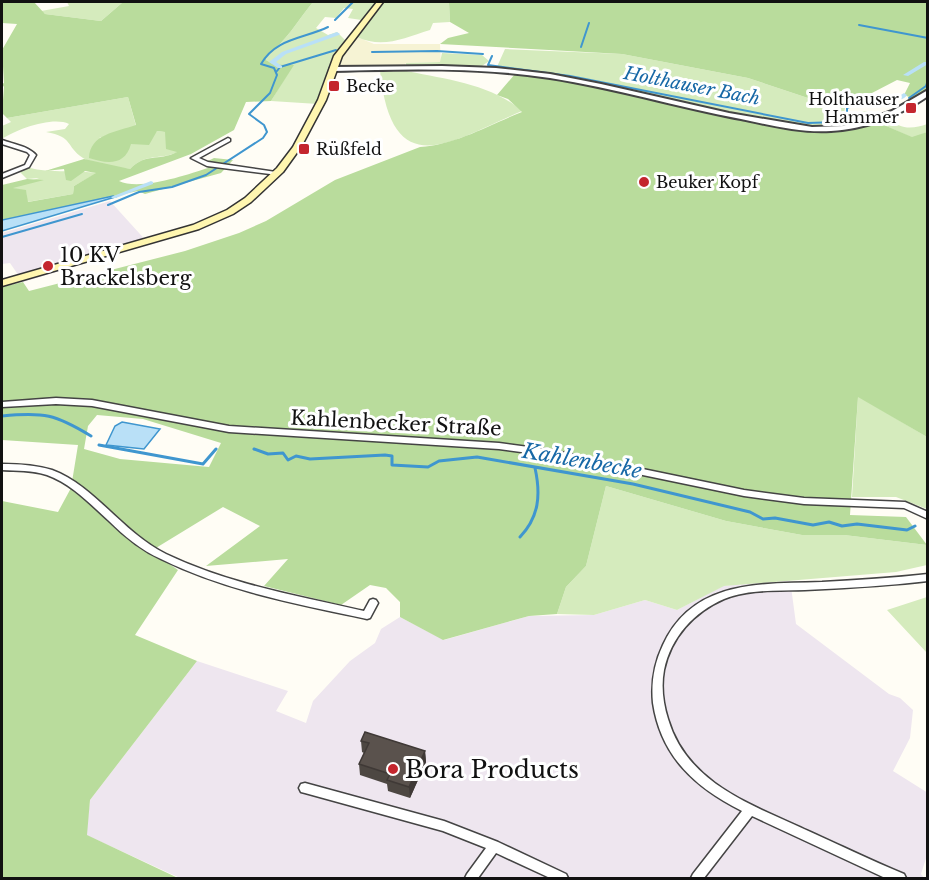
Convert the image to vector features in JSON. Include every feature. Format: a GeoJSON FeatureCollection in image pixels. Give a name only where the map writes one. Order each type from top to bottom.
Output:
{"type":"FeatureCollection","features":[{"type":"Feature","properties":{"kind":"main road"},"geometry":{"type":"LineString","coordinates":[[2,283],[202,224],[240,206],[276,174],[307,132],[342,50],[380,2]]}},
{"type":"Feature","properties":{"kind":"street"},"geometry":{"type":"LineString","coordinates":[[333,69],[460,67],[530,74],[750,119],[819,129],[848,127],[877,120],[903,109],[927,92]]}},
{"type":"Feature","properties":{"kind":"street"},"geometry":{"type":"LineString","coordinates":[[228,140],[194,156],[198,160],[219,165],[276,174]]}},
{"type":"Feature","properties":{"kind":"street"},"geometry":{"type":"LineString","coordinates":[[2,142],[29,151],[33,155],[27,166],[2,176]]}},
{"type":"Feature","properties":{"kind":"street","name":"Kahlenbecker Straße"},"geometry":{"type":"LineString","coordinates":[[2,405],[56,401],[92,403],[229,429],[499,446],[582,459],[744,493],[804,501],[906,505],[927,516]]}},
{"type":"Feature","properties":{"kind":"street"},"geometry":{"type":"LineString","coordinates":[[2,467],[41,471],[65,478],[149,549],[192,569],[262,591],[367,615],[372,603]]}},
{"type":"Feature","properties":{"kind":"street"},"geometry":{"type":"LineString","coordinates":[[900,879],[751,809],[702,782],[684,765],[664,730],[657,692],[658,675],[667,645],[676,630],[698,608],[722,596],[752,588],[880,583],[927,577]]}},
{"type":"Feature","properties":{"kind":"street"},"geometry":{"type":"LineString","coordinates":[[305,788],[444,826],[494,846],[562,879]]}},
{"type":"Feature","properties":{"kind":"street"},"geometry":{"type":"LineString","coordinates":[[698,879],[751,809]]}},
{"type":"Feature","properties":{"kind":"street"},"geometry":{"type":"LineString","coordinates":[[471,879],[494,846]]}},
{"type":"Feature","properties":{"kind":"shaded area","name":"Becke"},"geometry":{"type":"Polygon","coordinates":[[[357,37],[374,44],[440,44],[441,62],[406,63],[402,70],[336,72],[343,52],[357,37]]]}},
{"type":"Feature","properties":{"kind":"shaded area"},"geometry":{"type":"Polygon","coordinates":[[[110,201],[149,244],[23,282],[10,263],[2,264],[2,233],[110,201]]]}},
{"type":"Feature","properties":{"kind":"shaded area"},"geometry":{"type":"Polygon","coordinates":[[[790,579],[796,624],[889,694],[900,698],[913,710],[910,738],[893,771],[928,793],[928,852],[921,874],[924,878],[180,878],[86,835],[90,800],[197,661],[288,691],[276,711],[306,723],[313,701],[350,661],[375,643],[381,629],[400,617],[444,640],[529,616],[594,615],[645,600],[677,610],[723,586],[790,579]]]}},
{"type":"Feature","properties":{"kind":"green space"},"geometry":{"type":"Polygon","coordinates":[[[2,2],[34,2],[45,14],[101,21],[123,2],[313,2],[286,37],[267,55],[266,60],[273,64],[294,65],[271,101],[246,102],[234,130],[191,154],[119,181],[139,184],[163,181],[208,168],[206,162],[214,158],[233,160],[221,173],[145,194],[138,191],[2,220],[2,185],[27,179],[44,180],[13,188],[26,190],[28,202],[73,194],[74,186],[96,173],[85,171],[71,181],[66,180],[64,169],[45,171],[84,159],[130,169],[147,159],[177,152],[166,149],[165,132],[157,131],[149,145],[131,144],[120,160],[109,162],[89,158],[90,150],[99,139],[136,125],[128,97],[7,118],[2,113],[4,87],[2,84],[4,83],[2,50],[17,24],[2,23],[2,2]]]}},
{"type":"Feature","properties":{"kind":"green space"},"geometry":{"type":"Polygon","coordinates":[[[67,2],[123,2],[101,21],[45,14],[41,11],[69,6],[67,2]]]}},
{"type":"Feature","properties":{"kind":"green space"},"geometry":{"type":"Polygon","coordinates":[[[313,2],[449,2],[450,22],[433,23],[430,30],[402,39],[376,42],[357,37],[368,21],[348,18],[353,9],[344,8],[336,18],[325,17],[316,28],[328,35],[337,32],[345,40],[334,59],[318,104],[271,101],[293,65],[273,64],[266,60],[267,55],[286,37],[313,2]]]}},
{"type":"Feature","properties":{"kind":"green space"},"geometry":{"type":"Polygon","coordinates":[[[449,2],[927,2],[927,89],[914,99],[904,95],[910,83],[897,80],[870,94],[884,100],[884,103],[845,107],[823,103],[748,78],[622,54],[440,44],[448,38],[469,33],[450,22],[449,2]]]}},
{"type":"Feature","properties":{"kind":"green space"},"geometry":{"type":"Polygon","coordinates":[[[505,49],[622,54],[748,78],[823,103],[845,107],[844,115],[867,111],[878,117],[835,127],[807,127],[743,116],[573,79],[496,69],[505,49]]]}},
{"type":"Feature","properties":{"kind":"green space"},"geometry":{"type":"Polygon","coordinates":[[[442,53],[482,55],[489,61],[482,66],[406,65],[406,63],[440,62],[442,53]]]}},
{"type":"Feature","properties":{"kind":"green space"},"geometry":{"type":"Polygon","coordinates":[[[402,70],[481,88],[496,94],[522,111],[449,142],[428,145],[411,142],[397,130],[387,107],[380,71],[402,70]]]}},
{"type":"Feature","properties":{"kind":"green space"},"geometry":{"type":"Polygon","coordinates":[[[515,74],[588,85],[728,117],[796,129],[835,132],[877,122],[912,137],[927,132],[927,437],[858,397],[850,515],[906,517],[927,545],[844,535],[802,535],[726,521],[606,486],[586,566],[566,587],[557,614],[529,616],[443,640],[400,617],[400,602],[386,588],[370,585],[341,605],[264,586],[288,559],[206,566],[260,526],[223,507],[151,551],[178,570],[135,635],[197,661],[90,800],[87,835],[178,878],[2,878],[2,501],[58,512],[71,488],[78,445],[2,440],[2,287],[23,282],[29,291],[185,251],[239,233],[266,221],[335,180],[420,147],[446,143],[472,134],[522,112],[508,99],[497,95],[515,74]],[[97,415],[88,426],[84,449],[120,459],[209,467],[221,443],[143,419],[97,415]]]}},
{"type":"Feature","properties":{"kind":"green space"},"geometry":{"type":"Polygon","coordinates":[[[128,97],[136,126],[99,138],[131,144],[157,131],[165,132],[178,152],[142,160],[130,169],[99,165],[77,154],[61,136],[46,132],[65,129],[69,124],[62,122],[35,125],[2,139],[2,126],[11,122],[7,118],[128,97]]]}},
{"type":"Feature","properties":{"kind":"green space"},"geometry":{"type":"Polygon","coordinates":[[[889,118],[897,125],[907,127],[927,124],[927,132],[913,138],[877,122],[889,118]]]}},
{"type":"Feature","properties":{"kind":"green space"},"geometry":{"type":"Polygon","coordinates":[[[28,167],[41,170],[97,173],[74,186],[73,194],[27,202],[26,191],[11,188],[39,178],[27,179],[20,172],[28,167]]]}},
{"type":"Feature","properties":{"kind":"green space"},"geometry":{"type":"Polygon","coordinates":[[[858,396],[927,437],[927,509],[896,497],[852,497],[858,396]]]}},
{"type":"Feature","properties":{"kind":"green space"},"geometry":{"type":"Polygon","coordinates":[[[606,486],[726,521],[802,535],[844,535],[927,545],[927,565],[896,572],[724,586],[677,610],[645,600],[594,615],[557,614],[566,587],[586,566],[606,486]]]}},
{"type":"Feature","properties":{"kind":"green space"},"geometry":{"type":"Polygon","coordinates":[[[928,597],[927,653],[887,610],[928,597]]]}},
{"type":"Feature","properties":{"kind":"water"},"geometry":{"type":"Polygon","coordinates":[[[115,197],[2,231],[2,220],[115,197]]]}},
{"type":"Feature","properties":{"kind":"water"},"geometry":{"type":"Polygon","coordinates":[[[122,422],[160,429],[144,449],[106,445],[115,426],[122,422]]]}},
{"type":"Feature","properties":{"kind":"building","name":"Bora Products"},"geometry":{"type":"Polygon","coordinates":[[[365,732],[425,751],[409,787],[387,780],[390,774],[359,764],[369,743],[361,741],[365,732]]]}},
{"type":"Feature","properties":{"kind":"waterway"},"geometry":{"type":"LineString","coordinates":[[335,20],[353,2]]}},
{"type":"Feature","properties":{"kind":"waterway"},"geometry":{"type":"LineString","coordinates":[[581,47],[589,23]]}},
{"type":"Feature","properties":{"kind":"waterway"},"geometry":{"type":"LineString","coordinates":[[859,25],[928,38]]}},
{"type":"Feature","properties":{"kind":"waterway"},"geometry":{"type":"LineString","coordinates":[[108,205],[139,192],[172,187],[206,175],[263,138],[267,132],[264,125],[249,114],[270,93],[277,75],[274,68],[261,64],[267,55],[282,44],[328,27]]}},
{"type":"Feature","properties":{"kind":"waterway"},"geometry":{"type":"LineString","coordinates":[[280,67],[272,62],[284,53],[337,34]]}},
{"type":"Feature","properties":{"kind":"waterway","name":"Holthauser Bach"},"geometry":{"type":"LineString","coordinates":[[277,71],[280,67],[336,50]]}},
{"type":"Feature","properties":{"kind":"waterway","name":"Holthauser Bach"},"geometry":{"type":"LineString","coordinates":[[372,52],[437,51],[483,54]]}},
{"type":"Feature","properties":{"kind":"waterway","name":"Holthauser Bach"},"geometry":{"type":"LineString","coordinates":[[492,56],[488,65],[570,76],[808,123],[838,122],[847,114],[847,108],[866,100],[891,101]]}},
{"type":"Feature","properties":{"kind":"waterway"},"geometry":{"type":"LineString","coordinates":[[906,75],[926,63]]}},
{"type":"Feature","properties":{"kind":"waterway","name":"Holthauser Bach"},"geometry":{"type":"LineString","coordinates":[[909,98],[926,86],[928,80]]}},
{"type":"Feature","properties":{"kind":"waterway"},"geometry":{"type":"LineString","coordinates":[[900,98],[904,95]]}},
{"type":"Feature","properties":{"kind":"waterway"},"geometry":{"type":"LineString","coordinates":[[114,197],[151,183]]}},
{"type":"Feature","properties":{"kind":"waterway"},"geometry":{"type":"LineString","coordinates":[[2,237],[82,214]]}},
{"type":"Feature","properties":{"kind":"waterway","name":"Kahlenbecke"},"geometry":{"type":"LineString","coordinates":[[2,416],[29,414],[49,416],[68,423],[91,436]]}},
{"type":"Feature","properties":{"kind":"waterway","name":"Kahlenbecke"},"geometry":{"type":"LineString","coordinates":[[99,445],[203,464],[216,449]]}},
{"type":"Feature","properties":{"kind":"waterway","name":"Kahlenbecke"},"geometry":{"type":"LineString","coordinates":[[254,449],[268,454],[283,453],[288,460],[296,456],[310,459],[385,455],[392,456],[392,465],[428,467],[439,461],[477,457],[633,484],[750,512],[763,519],[775,518],[813,525],[829,522],[842,526],[857,524],[907,530],[915,526]]}},
{"type":"Feature","properties":{"kind":"waterway"},"geometry":{"type":"LineString","coordinates":[[520,537],[531,522],[537,505],[538,487],[535,468]]}},
{"type":"Feature","properties":{"kind":"place","name":"Becke"},"geometry":{"type":"Point","coordinates":[334,86]}},
{"type":"Feature","properties":{"kind":"place","name":"Holthauser Hammer"},"geometry":{"type":"Point","coordinates":[911,108]}},
{"type":"Feature","properties":{"kind":"place","name":"Rüßfeld"},"geometry":{"type":"Point","coordinates":[304,149]}},
{"type":"Feature","properties":{"kind":"place","name":"Beuker Kopf"},"geometry":{"type":"Point","coordinates":[644,182]}},
{"type":"Feature","properties":{"kind":"place","name":"10 KV Brackelsberg"},"geometry":{"type":"Point","coordinates":[48,266]}},
{"type":"Feature","properties":{"kind":"place","name":"Bora Products"},"geometry":{"type":"Point","coordinates":[393,769]}}]}
